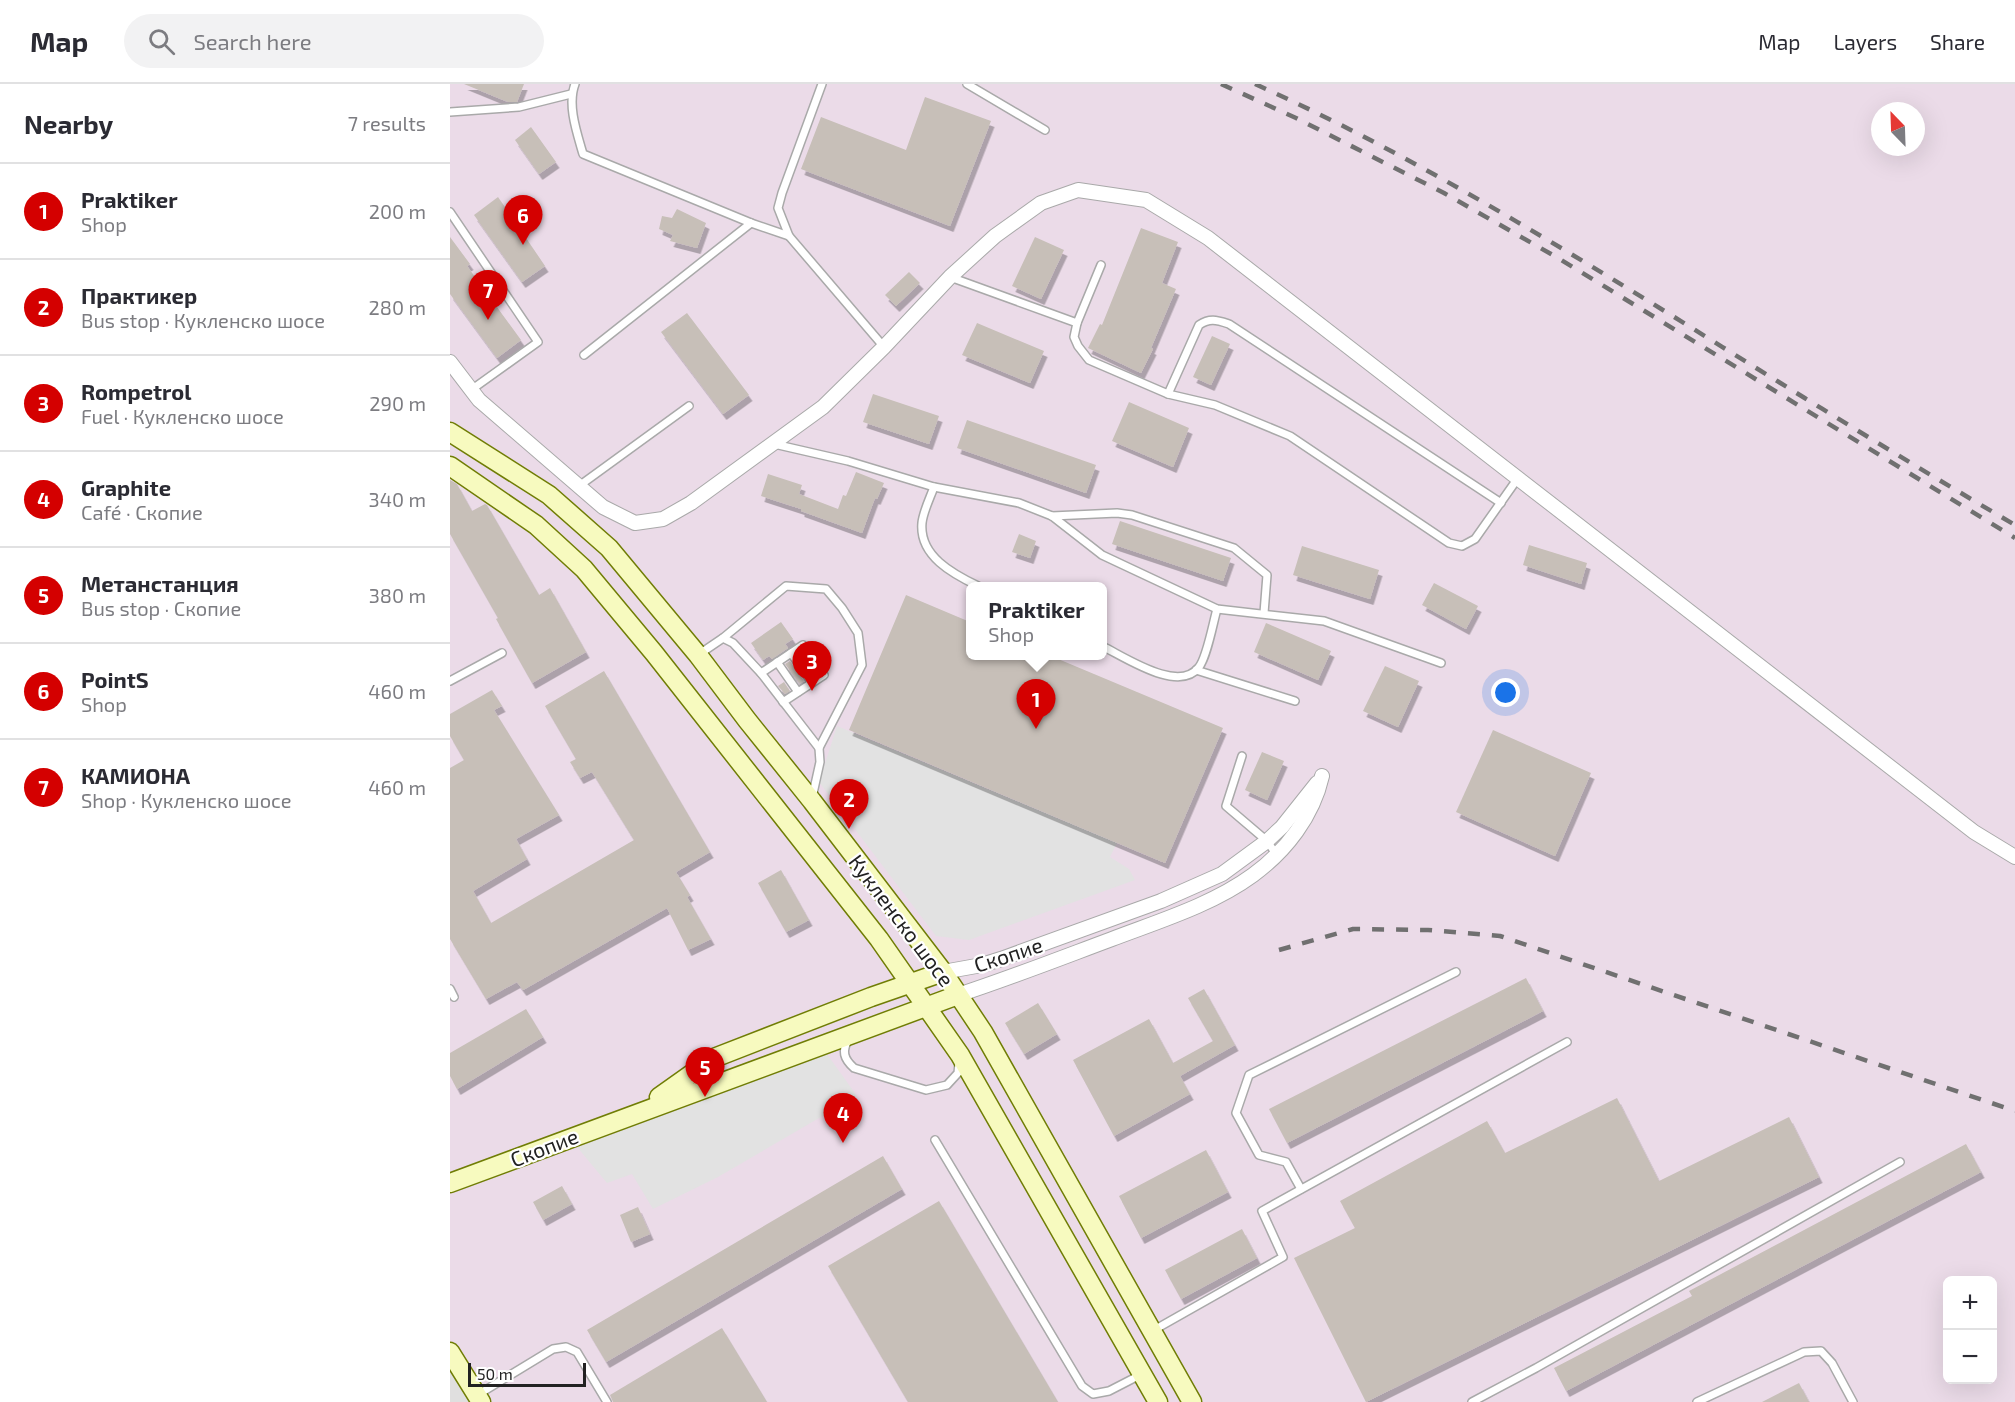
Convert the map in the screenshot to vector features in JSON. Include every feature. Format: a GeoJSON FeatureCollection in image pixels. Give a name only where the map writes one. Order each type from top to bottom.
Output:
{"type":"FeatureCollection","features":[{"type":"Feature","properties":{"kind":"main road","name":"Кукленско шосе"},"geometry":{"type":"LineString","coordinates":[[450,432],[549,495],[609,548],[698,655],[943,972],[994,1051],[1192,1402]]}},
{"type":"Feature","properties":{"kind":"main road","name":"Кукленско шосе"},"geometry":{"type":"LineString","coordinates":[[450,466],[536,525],[584,569],[871,928],[960,1055],[1158,1402]]}},
{"type":"Feature","properties":{"kind":"main road","name":"Скопие"},"geometry":{"type":"LineString","coordinates":[[638,1112],[714,1058],[943,972]]}},
{"type":"Feature","properties":{"kind":"main road","name":"Скопие"},"geometry":{"type":"LineString","coordinates":[[450,1183],[958,995]]}},
{"type":"Feature","properties":{"kind":"main road"},"geometry":{"type":"LineString","coordinates":[[450,1352],[479,1399]]}},
{"type":"Feature","properties":{"kind":"street"},"geometry":{"type":"LineString","coordinates":[[450,362],[479,400],[603,507],[635,523],[663,519],[691,503],[823,407],[950,277],[995,236],[1041,203],[1078,190],[1146,200],[1208,238],[1974,832],[2015,857]]}},
{"type":"Feature","properties":{"kind":"street","name":"Скопие"},"geometry":{"type":"LineString","coordinates":[[943,972],[982,965],[1000,959],[1161,901],[1222,874],[1282,827],[1322,776],[1311,810],[1292,837],[1276,854]]}},
{"type":"Feature","properties":{"kind":"street"},"geometry":{"type":"LineString","coordinates":[[958,995],[1144,927],[1228,891],[1254,874],[1276,854]]}},
{"type":"Feature","properties":{"kind":"street"},"geometry":{"type":"LineString","coordinates":[[1139,908],[1144,927]]}},
{"type":"Feature","properties":{"kind":"lane"},"geometry":{"type":"LineString","coordinates":[[575,84],[571,94],[583,154],[751,223],[789,236]]}},
{"type":"Feature","properties":{"kind":"lane"},"geometry":{"type":"LineString","coordinates":[[822,84],[778,208],[789,236],[884,347]]}},
{"type":"Feature","properties":{"kind":"lane"},"geometry":{"type":"LineString","coordinates":[[967,84],[1045,130]]}},
{"type":"Feature","properties":{"kind":"lane"},"geometry":{"type":"LineString","coordinates":[[450,112],[519,107],[571,94]]}},
{"type":"Feature","properties":{"kind":"lane"},"geometry":{"type":"LineString","coordinates":[[450,212],[538,342],[471,390]]}},
{"type":"Feature","properties":{"kind":"lane"},"geometry":{"type":"LineString","coordinates":[[584,355],[751,223]]}},
{"type":"Feature","properties":{"kind":"lane"},"geometry":{"type":"LineString","coordinates":[[1101,265],[1077,323],[1074,336],[1078,346],[1089,360],[1168,394],[1215,405],[1290,436],[1449,543],[1462,546],[1475,539],[1518,478]]}},
{"type":"Feature","properties":{"kind":"lane"},"geometry":{"type":"LineString","coordinates":[[950,277],[1077,323]]}},
{"type":"Feature","properties":{"kind":"lane"},"geometry":{"type":"LineString","coordinates":[[1168,394],[1199,325],[1208,320],[1217,320],[1229,324],[1501,503]]}},
{"type":"Feature","properties":{"kind":"lane"},"geometry":{"type":"LineString","coordinates":[[579,486],[689,406]]}},
{"type":"Feature","properties":{"kind":"lane"},"geometry":{"type":"LineString","coordinates":[[774,444],[849,461],[934,487],[1019,503],[1052,516],[1102,555],[1217,609],[1324,621],[1441,663]]}},
{"type":"Feature","properties":{"kind":"lane"},"geometry":{"type":"LineString","coordinates":[[934,487],[922,523],[924,541],[936,561],[968,582]]}},
{"type":"Feature","properties":{"kind":"lane"},"geometry":{"type":"LineString","coordinates":[[1052,516],[1117,513],[1131,515],[1234,548],[1267,575],[1264,613]]}},
{"type":"Feature","properties":{"kind":"lane"},"geometry":{"type":"LineString","coordinates":[[698,655],[723,638],[786,586],[826,589],[842,608],[858,633],[862,665],[819,748],[820,762],[812,801]]}},
{"type":"Feature","properties":{"kind":"lane"},"geometry":{"type":"LineString","coordinates":[[1107,648],[1165,676],[1191,675],[1201,665],[1217,609]]}},
{"type":"Feature","properties":{"kind":"lane"},"geometry":{"type":"LineString","coordinates":[[723,638],[733,643],[761,673],[819,748]]}},
{"type":"Feature","properties":{"kind":"lane"},"geometry":{"type":"LineString","coordinates":[[761,673],[803,645],[824,675],[783,702]]}},
{"type":"Feature","properties":{"kind":"lane"},"geometry":{"type":"LineString","coordinates":[[450,681],[502,652]]}},
{"type":"Feature","properties":{"kind":"lane"},"geometry":{"type":"LineString","coordinates":[[791,653],[812,683]]}},
{"type":"Feature","properties":{"kind":"lane"},"geometry":{"type":"LineString","coordinates":[[777,662],[798,692]]}},
{"type":"Feature","properties":{"kind":"lane"},"geometry":{"type":"LineString","coordinates":[[1196,670],[1294,701]]}},
{"type":"Feature","properties":{"kind":"lane"},"geometry":{"type":"LineString","coordinates":[[1242,756],[1226,806],[1267,841],[1276,854]]}},
{"type":"Feature","properties":{"kind":"lane"},"geometry":{"type":"LineString","coordinates":[[1301,1189],[1286,1162],[1259,1155],[1236,1113],[1249,1075],[1456,972]]}},
{"type":"Feature","properties":{"kind":"lane"},"geometry":{"type":"LineString","coordinates":[[450,989],[454,997]]}},
{"type":"Feature","properties":{"kind":"lane"},"geometry":{"type":"LineString","coordinates":[[871,1026],[848,1040],[843,1051],[846,1061],[854,1068],[926,1090],[947,1085],[958,1073],[960,1055]]}},
{"type":"Feature","properties":{"kind":"lane"},"geometry":{"type":"LineString","coordinates":[[1152,1331],[1283,1257],[1262,1211],[1568,1042]]}},
{"type":"Feature","properties":{"kind":"lane"},"geometry":{"type":"LineString","coordinates":[[934,1140],[1082,1386],[1093,1394],[1109,1391],[1142,1374]]}},
{"type":"Feature","properties":{"kind":"lane"},"geometry":{"type":"LineString","coordinates":[[1472,1402],[1900,1162]]}},
{"type":"Feature","properties":{"kind":"lane"},"geometry":{"type":"LineString","coordinates":[[479,1399],[554,1349],[566,1347],[577,1352],[607,1402]]}},
{"type":"Feature","properties":{"kind":"lane"},"geometry":{"type":"LineString","coordinates":[[1697,1402],[1804,1352],[1821,1351],[1832,1363],[1853,1402]]}},
{"type":"Feature","properties":{"kind":"shaded area"},"geometry":{"type":"Polygon","coordinates":[[[450,84],[2015,84],[2015,1402],[474,1402],[450,1361],[450,84]]]}},
{"type":"Feature","properties":{"kind":"shaded area"},"geometry":{"type":"Polygon","coordinates":[[[837,726],[1117,843],[1110,857],[1129,869],[1135,880],[969,940],[936,936],[819,782],[837,726]]]}},
{"type":"Feature","properties":{"kind":"shaded area"},"geometry":{"type":"Polygon","coordinates":[[[827,1054],[857,1096],[718,1177],[653,1209],[632,1174],[607,1183],[577,1147],[827,1054]]]}},
{"type":"Feature","properties":{"kind":"shaded area"},"geometry":{"type":"Polygon","coordinates":[[[450,1361],[474,1402],[450,1402],[450,1361]]]}},
{"type":"Feature","properties":{"kind":"building"},"geometry":{"type":"Polygon","coordinates":[[[464,84],[524,84],[517,102],[508,102],[464,84]]]}},
{"type":"Feature","properties":{"kind":"building"},"geometry":{"type":"Polygon","coordinates":[[[925,97],[991,121],[950,226],[801,169],[821,117],[906,150],[925,97]]]}},
{"type":"Feature","properties":{"kind":"building"},"geometry":{"type":"Polygon","coordinates":[[[531,127],[556,162],[539,174],[515,140],[531,127]]]}},
{"type":"Feature","properties":{"kind":"building"},"geometry":{"type":"Polygon","coordinates":[[[498,197],[545,266],[522,282],[474,215],[498,197]]]}},
{"type":"Feature","properties":{"kind":"building"},"geometry":{"type":"Polygon","coordinates":[[[677,209],[706,223],[697,248],[670,241],[673,235],[659,229],[662,216],[672,218],[677,209]]]}},
{"type":"Feature","properties":{"kind":"building"},"geometry":{"type":"Polygon","coordinates":[[[1141,228],[1178,242],[1162,283],[1176,289],[1151,348],[1153,349],[1141,373],[1088,348],[1100,324],[1102,325],[1141,228]]]}},
{"type":"Feature","properties":{"kind":"building"},"geometry":{"type":"Polygon","coordinates":[[[450,237],[470,264],[467,266],[521,340],[497,358],[450,294],[450,237]]]}},
{"type":"Feature","properties":{"kind":"building"},"geometry":{"type":"Polygon","coordinates":[[[1035,237],[1064,250],[1041,299],[1012,286],[1035,237]]]}},
{"type":"Feature","properties":{"kind":"building"},"geometry":{"type":"Polygon","coordinates":[[[909,272],[920,283],[896,306],[885,295],[909,272]]]}},
{"type":"Feature","properties":{"kind":"building"},"geometry":{"type":"Polygon","coordinates":[[[687,313],[749,395],[723,414],[661,332],[687,313]]]}},
{"type":"Feature","properties":{"kind":"building"},"geometry":{"type":"Polygon","coordinates":[[[977,323],[1044,351],[1030,383],[962,355],[977,323]]]}},
{"type":"Feature","properties":{"kind":"building"},"geometry":{"type":"Polygon","coordinates":[[[1212,336],[1230,344],[1211,385],[1193,377],[1212,336]]]}},
{"type":"Feature","properties":{"kind":"building"},"geometry":{"type":"Polygon","coordinates":[[[873,394],[939,416],[929,444],[863,422],[873,394]]]}},
{"type":"Feature","properties":{"kind":"building"},"geometry":{"type":"Polygon","coordinates":[[[1129,402],[1189,428],[1173,467],[1112,441],[1129,402]]]}},
{"type":"Feature","properties":{"kind":"building"},"geometry":{"type":"Polygon","coordinates":[[[967,420],[1096,465],[1086,493],[957,448],[967,420]]]}},
{"type":"Feature","properties":{"kind":"building"},"geometry":{"type":"Polygon","coordinates":[[[856,472],[884,483],[877,499],[875,498],[862,533],[761,496],[768,474],[802,485],[799,494],[838,509],[856,472]]]}},
{"type":"Feature","properties":{"kind":"building"},"geometry":{"type":"Polygon","coordinates":[[[450,480],[457,484],[472,511],[487,505],[539,595],[550,588],[586,652],[532,683],[450,534],[450,480]]]}},
{"type":"Feature","properties":{"kind":"building"},"geometry":{"type":"Polygon","coordinates":[[[1120,521],[1231,558],[1223,581],[1112,544],[1120,521]]]}},
{"type":"Feature","properties":{"kind":"building"},"geometry":{"type":"Polygon","coordinates":[[[1019,534],[1036,541],[1030,558],[1012,552],[1019,534]]]}},
{"type":"Feature","properties":{"kind":"building"},"geometry":{"type":"Polygon","coordinates":[[[1529,545],[1587,563],[1581,584],[1523,565],[1529,545]]]}},
{"type":"Feature","properties":{"kind":"building"},"geometry":{"type":"Polygon","coordinates":[[[1302,546],[1379,570],[1370,599],[1293,575],[1302,546]]]}},
{"type":"Feature","properties":{"kind":"building"},"geometry":{"type":"Polygon","coordinates":[[[1434,583],[1478,606],[1466,629],[1422,605],[1434,583]]]}},
{"type":"Feature","properties":{"kind":"building"},"geometry":{"type":"Polygon","coordinates":[[[906,595],[966,620],[966,660],[1061,660],[1223,728],[1165,863],[849,730],[906,595]]]}},
{"type":"Feature","properties":{"kind":"building"},"geometry":{"type":"Polygon","coordinates":[[[781,622],[793,639],[785,644],[788,648],[772,659],[769,656],[763,660],[751,643],[781,622]]]}},
{"type":"Feature","properties":{"kind":"building"},"geometry":{"type":"Polygon","coordinates":[[[1266,623],[1331,651],[1318,680],[1254,652],[1266,623]]]}},
{"type":"Feature","properties":{"kind":"building"},"geometry":{"type":"Polygon","coordinates":[[[790,661],[804,681],[800,684],[785,664],[790,661]]]}},
{"type":"Feature","properties":{"kind":"building"},"geometry":{"type":"Polygon","coordinates":[[[1385,666],[1419,681],[1398,727],[1363,711],[1385,666]]]}},
{"type":"Feature","properties":{"kind":"building"},"geometry":{"type":"Polygon","coordinates":[[[604,671],[710,852],[676,872],[690,895],[687,897],[711,939],[688,950],[667,908],[523,990],[517,982],[486,999],[450,939],[450,768],[464,760],[450,736],[450,714],[492,690],[502,706],[494,710],[559,815],[516,839],[527,859],[473,891],[491,923],[634,840],[592,772],[580,778],[570,762],[576,759],[545,706],[604,671]]]}},
{"type":"Feature","properties":{"kind":"building"},"geometry":{"type":"Polygon","coordinates":[[[784,682],[790,691],[785,694],[778,686],[784,682]]]}},
{"type":"Feature","properties":{"kind":"building"},"geometry":{"type":"Polygon","coordinates":[[[1493,730],[1591,773],[1555,856],[1456,812],[1493,730]]]}},
{"type":"Feature","properties":{"kind":"building"},"geometry":{"type":"Polygon","coordinates":[[[1262,752],[1284,761],[1267,800],[1245,790],[1262,752]]]}},
{"type":"Feature","properties":{"kind":"building"},"geometry":{"type":"Polygon","coordinates":[[[781,870],[809,920],[786,932],[758,883],[781,870]]]}},
{"type":"Feature","properties":{"kind":"building"},"geometry":{"type":"Polygon","coordinates":[[[1526,978],[1543,1011],[1287,1143],[1269,1109],[1526,978]]]}},
{"type":"Feature","properties":{"kind":"building"},"geometry":{"type":"Polygon","coordinates":[[[1204,989],[1235,1045],[1180,1076],[1190,1094],[1114,1136],[1073,1060],[1149,1019],[1173,1063],[1213,1041],[1188,998],[1204,989]]]}},
{"type":"Feature","properties":{"kind":"building"},"geometry":{"type":"Polygon","coordinates":[[[1038,1003],[1057,1034],[1024,1054],[1005,1023],[1038,1003]]]}},
{"type":"Feature","properties":{"kind":"building"},"geometry":{"type":"Polygon","coordinates":[[[526,1009],[543,1037],[457,1089],[450,1076],[450,1053],[526,1009]]]}},
{"type":"Feature","properties":{"kind":"building"},"geometry":{"type":"Polygon","coordinates":[[[1617,1098],[1659,1181],[1789,1117],[1819,1177],[1366,1402],[1294,1258],[1355,1228],[1340,1201],[1487,1121],[1505,1153],[1617,1098]]]}},
{"type":"Feature","properties":{"kind":"building"},"geometry":{"type":"Polygon","coordinates":[[[1966,1144],[1981,1172],[1566,1391],[1554,1368],[1692,1296],[1689,1291],[1966,1144]]]}},
{"type":"Feature","properties":{"kind":"building"},"geometry":{"type":"Polygon","coordinates":[[[1206,1150],[1228,1192],[1141,1238],[1119,1196],[1206,1150]]]}},
{"type":"Feature","properties":{"kind":"building"},"geometry":{"type":"Polygon","coordinates":[[[883,1156],[902,1189],[606,1362],[587,1330],[883,1156]]]}},
{"type":"Feature","properties":{"kind":"building"},"geometry":{"type":"Polygon","coordinates":[[[562,1186],[572,1204],[543,1220],[533,1202],[562,1186]]]}},
{"type":"Feature","properties":{"kind":"building"},"geometry":{"type":"Polygon","coordinates":[[[939,1201],[1058,1402],[908,1402],[828,1266],[939,1201]]]}},
{"type":"Feature","properties":{"kind":"building"},"geometry":{"type":"Polygon","coordinates":[[[638,1207],[650,1234],[631,1242],[620,1215],[638,1207]]]}},
{"type":"Feature","properties":{"kind":"building"},"geometry":{"type":"Polygon","coordinates":[[[1242,1229],[1257,1258],[1181,1299],[1165,1270],[1242,1229]]]}},
{"type":"Feature","properties":{"kind":"building"},"geometry":{"type":"Polygon","coordinates":[[[722,1328],[767,1402],[613,1402],[610,1395],[722,1328]]]}},
{"type":"Feature","properties":{"kind":"building"},"geometry":{"type":"Polygon","coordinates":[[[1799,1383],[1809,1402],[1762,1402],[1799,1383]]]}},
{"type":"Feature","properties":{"kind":"railway"},"geometry":{"type":"LineString","coordinates":[[1221,84],[1296,118],[1444,193],[1558,258],[2015,538]]}},
{"type":"Feature","properties":{"kind":"railway"},"geometry":{"type":"LineString","coordinates":[[1255,84],[1362,136],[1467,193],[2015,525]]}},
{"type":"Feature","properties":{"kind":"railway"},"geometry":{"type":"LineString","coordinates":[[1279,950],[1353,929],[1428,930],[1500,936],[2015,1111]]}},
{"type":"Feature","properties":{"kind":"place","name":"PointS"},"geometry":{"type":"Point","coordinates":[523,245]}},
{"type":"Feature","properties":{"kind":"place","name":"КАМИОНА"},"geometry":{"type":"Point","coordinates":[488,320]}},
{"type":"Feature","properties":{"kind":"place","name":"Rompetrol"},"geometry":{"type":"Point","coordinates":[812,691]}},
{"type":"Feature","properties":{"kind":"place","name":"Praktiker"},"geometry":{"type":"Point","coordinates":[1036,729]}},
{"type":"Feature","properties":{"kind":"place","name":"Практикер"},"geometry":{"type":"Point","coordinates":[849,829]}},
{"type":"Feature","properties":{"kind":"place","name":"Метанстанция"},"geometry":{"type":"Point","coordinates":[705,1097]}},
{"type":"Feature","properties":{"kind":"place","name":"Graphite"},"geometry":{"type":"Point","coordinates":[843,1143]}}]}
